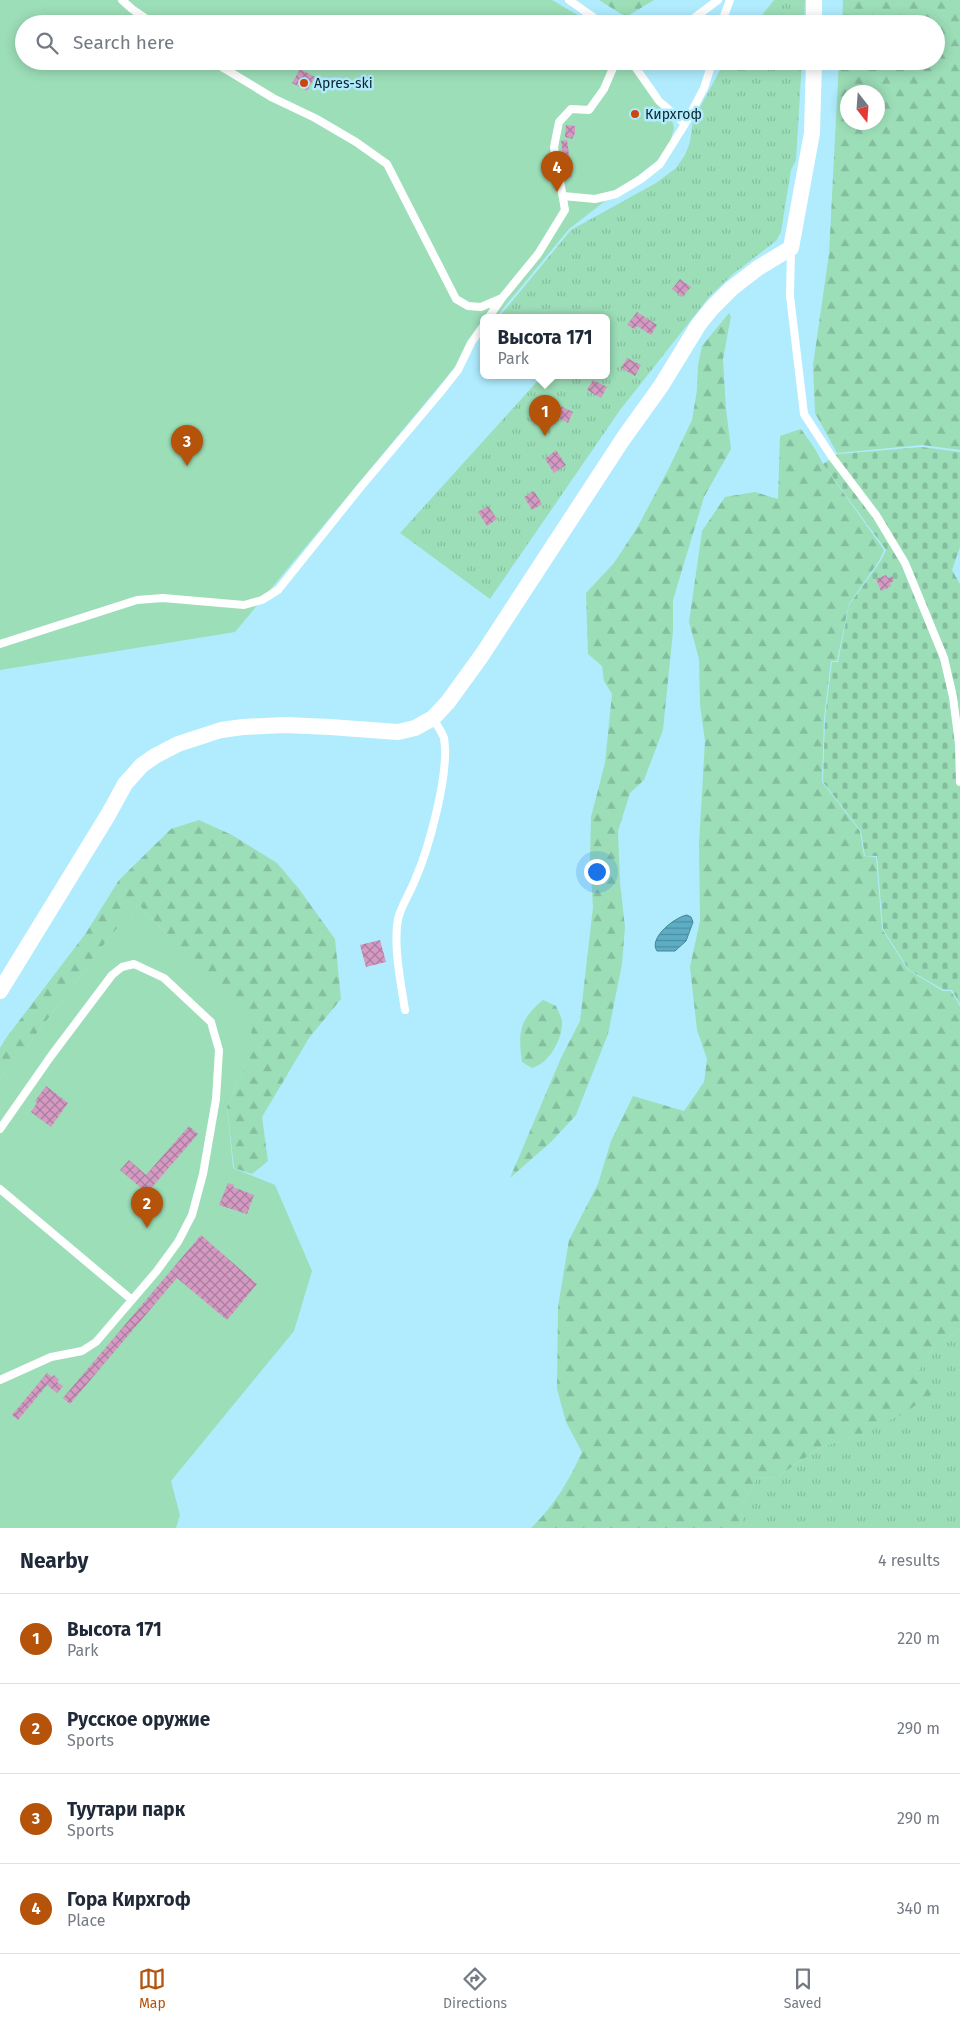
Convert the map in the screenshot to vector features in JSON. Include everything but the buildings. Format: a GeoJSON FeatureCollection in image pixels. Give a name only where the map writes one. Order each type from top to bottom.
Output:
{"type":"FeatureCollection","features":[{"type":"Feature","properties":{"kind":"street"},"geometry":{"type":"LineString","coordinates":[[814,0],[814,15]]}},
{"type":"Feature","properties":{"kind":"street"},"geometry":{"type":"LineString","coordinates":[[0,991],[125,784],[142,764],[186,742],[222,730],[243,727],[285,725],[330,726],[398,732],[415,728],[433,718],[448,702],[482,655],[623,439],[661,386],[698,324],[735,286],[758,268],[792,248],[812,133],[814,70]]}},
{"type":"Feature","properties":{"kind":"lane"},"geometry":{"type":"LineString","coordinates":[[122,0],[141,15]]}},
{"type":"Feature","properties":{"kind":"lane"},"geometry":{"type":"LineString","coordinates":[[569,0],[590,15]]}},
{"type":"Feature","properties":{"kind":"lane"},"geometry":{"type":"LineString","coordinates":[[700,15],[718,0]]}},
{"type":"Feature","properties":{"kind":"lane"},"geometry":{"type":"LineString","coordinates":[[724,15],[730,0]]}},
{"type":"Feature","properties":{"kind":"lane"},"geometry":{"type":"LineString","coordinates":[[227,70],[273,98],[316,118],[356,142],[387,164],[456,299],[468,306],[481,307],[502,298]]}},
{"type":"Feature","properties":{"kind":"lane"},"geometry":{"type":"LineString","coordinates":[[491,314],[538,254],[565,210],[554,147],[558,122],[571,109],[589,110],[604,89],[612,70]]}},
{"type":"Feature","properties":{"kind":"lane"},"geometry":{"type":"LineString","coordinates":[[637,70],[659,101],[685,124]]}},
{"type":"Feature","properties":{"kind":"lane"},"geometry":{"type":"LineString","coordinates":[[563,196],[595,199],[616,194],[660,164],[685,124],[704,88],[708,70]]}},
{"type":"Feature","properties":{"kind":"lane"},"geometry":{"type":"LineString","coordinates":[[792,248],[790,296],[804,414],[832,457],[876,515],[905,563],[944,658],[953,697],[960,782]]}},
{"type":"Feature","properties":{"kind":"lane"},"geometry":{"type":"LineString","coordinates":[[0,644],[137,600],[163,598],[244,606],[262,600],[278,590],[358,489],[458,370],[480,331]]}},
{"type":"Feature","properties":{"kind":"lane"},"geometry":{"type":"LineString","coordinates":[[405,1010],[397,952],[398,918],[430,841],[441,790],[444,737],[433,718]]}},
{"type":"Feature","properties":{"kind":"lane"},"geometry":{"type":"LineString","coordinates":[[0,1129],[51,1056],[112,975],[122,967],[134,964],[164,978],[211,1022],[219,1050],[216,1099],[203,1174],[192,1215],[172,1249],[156,1272],[96,1342],[82,1351],[51,1356],[0,1380]]}},
{"type":"Feature","properties":{"kind":"lane"},"geometry":{"type":"LineString","coordinates":[[0,1189],[132,1300]]}},
{"type":"Feature","properties":{"kind":"green space"},"geometry":{"type":"Polygon","coordinates":[[[0,0],[552,0],[578,15],[15,15],[15,70],[636,70],[667,103],[674,128],[667,153],[569,229],[498,314],[480,314],[480,337],[235,632],[0,670],[0,0]]]}},
{"type":"Feature","properties":{"kind":"green space"},"geometry":{"type":"Polygon","coordinates":[[[599,0],[654,0],[629,15],[623,15],[599,0]]]}},
{"type":"Feature","properties":{"kind":"green space"},"geometry":{"type":"Polygon","coordinates":[[[774,0],[805,0],[804,15],[762,15],[774,0]]]}},
{"type":"Feature","properties":{"kind":"green space"},"geometry":{"type":"Polygon","coordinates":[[[843,0],[960,0],[960,450],[922,445],[837,453],[815,413],[813,365],[829,254],[839,70],[945,70],[945,15],[842,15],[843,0]]]}},
{"type":"Feature","properties":{"kind":"green space"},"geometry":{"type":"Polygon","coordinates":[[[720,70],[801,70],[796,160],[791,170],[781,232],[776,241],[733,274],[710,296],[620,410],[490,599],[400,533],[539,379],[610,379],[610,314],[501,314],[571,230],[656,183],[676,168],[685,155],[690,142],[693,120],[720,70]]]}},
{"type":"Feature","properties":{"kind":"green space"},"geometry":{"type":"Polygon","coordinates":[[[729,313],[731,316],[723,359],[731,449],[704,497],[673,600],[673,631],[663,730],[644,780],[630,793],[618,831],[620,883],[625,927],[622,964],[608,1034],[576,1115],[552,1141],[510,1178],[561,1058],[580,1021],[593,907],[590,858],[591,817],[605,763],[612,694],[604,681],[602,666],[588,654],[586,593],[614,563],[637,528],[669,468],[692,420],[702,346],[729,313]]]}},
{"type":"Feature","properties":{"kind":"green space"},"geometry":{"type":"Polygon","coordinates":[[[801,429],[823,464],[884,550],[879,561],[849,604],[837,661],[831,661],[824,718],[822,782],[860,831],[864,856],[876,857],[882,929],[908,970],[943,991],[951,991],[960,1006],[960,1329],[932,1350],[913,1379],[938,1390],[903,1414],[859,1435],[821,1447],[777,1477],[757,1478],[741,1507],[742,1528],[531,1528],[560,1493],[582,1452],[566,1422],[557,1389],[558,1307],[569,1240],[598,1184],[611,1141],[633,1096],[684,1111],[704,1082],[707,1059],[697,1030],[690,967],[700,921],[699,844],[705,741],[700,705],[699,659],[689,622],[702,531],[725,497],[755,492],[778,499],[780,436],[801,429]]]}},
{"type":"Feature","properties":{"kind":"green space"},"geometry":{"type":"Polygon","coordinates":[[[922,447],[960,452],[960,547],[952,570],[960,584],[960,1004],[952,990],[944,990],[909,970],[883,929],[877,856],[865,856],[861,831],[823,782],[825,718],[832,662],[838,662],[849,605],[880,562],[886,550],[823,464],[838,454],[922,447]]]}},
{"type":"Feature","properties":{"kind":"green space"},"geometry":{"type":"Polygon","coordinates":[[[199,820],[232,835],[277,863],[299,889],[335,939],[341,999],[309,1038],[262,1117],[268,1161],[252,1174],[234,1168],[227,1106],[250,1056],[173,941],[139,905],[111,935],[32,1040],[0,1079],[0,1048],[86,933],[119,880],[171,829],[199,820]]]}},
{"type":"Feature","properties":{"kind":"green space"},"geometry":{"type":"Polygon","coordinates":[[[139,905],[252,1021],[250,1056],[227,1106],[233,1168],[275,1185],[312,1271],[294,1331],[171,1481],[180,1515],[176,1528],[0,1528],[0,1079],[32,1040],[111,935],[139,905]]]}},
{"type":"Feature","properties":{"kind":"green space"},"geometry":{"type":"Polygon","coordinates":[[[543,1000],[556,1006],[562,1019],[562,1028],[554,1050],[544,1062],[532,1068],[522,1062],[520,1042],[522,1027],[529,1014],[543,1000]]]}},
{"type":"Feature","properties":{"kind":"green space"},"geometry":{"type":"Polygon","coordinates":[[[960,1329],[960,1528],[742,1528],[741,1507],[757,1478],[777,1477],[821,1447],[859,1435],[937,1390],[912,1380],[932,1350],[960,1329]]]}},
{"type":"Feature","properties":{"kind":"water"},"geometry":{"type":"Polygon","coordinates":[[[687,915],[691,917],[693,922],[686,941],[675,951],[657,951],[655,946],[659,934],[670,924],[687,915]]]}},
{"type":"Feature","properties":{"kind":"place","name":"Apres-ski"},"geometry":{"type":"Point","coordinates":[304,83]}},
{"type":"Feature","properties":{"kind":"place","name":"Кирхгоф"},"geometry":{"type":"Point","coordinates":[635,114]}},
{"type":"Feature","properties":{"kind":"place","name":"Гора Кирхгоф"},"geometry":{"type":"Point","coordinates":[557,192]}},
{"type":"Feature","properties":{"kind":"place","name":"Высота 171"},"geometry":{"type":"Point","coordinates":[545,436]}},
{"type":"Feature","properties":{"kind":"place","name":"Туутари парк"},"geometry":{"type":"Point","coordinates":[187,466]}},
{"type":"Feature","properties":{"kind":"place","name":"Русское оружие"},"geometry":{"type":"Point","coordinates":[147,1228]}}]}
